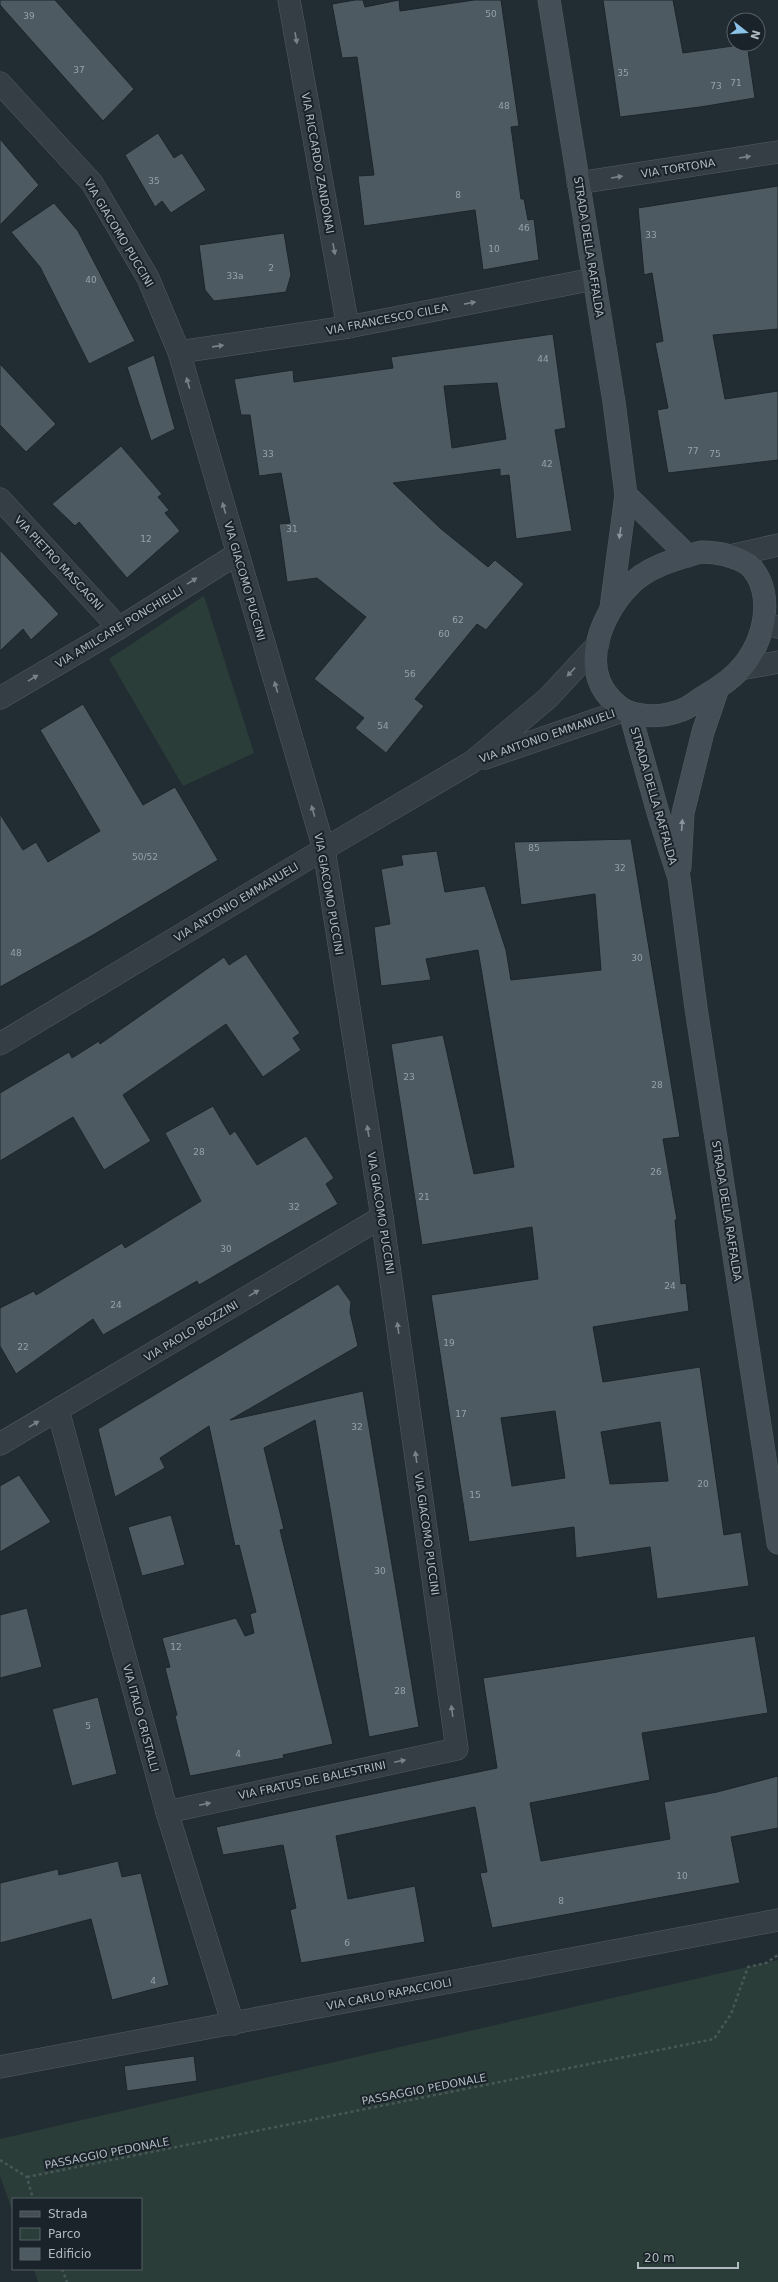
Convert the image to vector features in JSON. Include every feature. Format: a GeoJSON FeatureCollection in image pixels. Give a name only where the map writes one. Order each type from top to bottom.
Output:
{"type":"FeatureCollection","features":[{"type":"Feature","properties":{"kind":"street","name":"VIA RICCARDO ZANDONAI"},"geometry":{"type":"LineString","coordinates":[[289,0],[348,327]]}},
{"type":"Feature","properties":{"kind":"street","name":"STRADA DELLA RAFFALDA"},"geometry":{"type":"LineString","coordinates":[[549,0],[614,402],[626,495],[611,608],[595,654],[596,676],[607,696],[626,712],[679,878],[696,1008],[778,1543]]}},
{"type":"Feature","properties":{"kind":"street","name":"VIA GIACOMO PUCCINI"},"geometry":{"type":"LineString","coordinates":[[0,82],[92,184],[148,278],[179,352],[236,554],[324,849],[382,1217],[458,1749]]}},
{"type":"Feature","properties":{"kind":"street","name":"VIA TORTONA"},"geometry":{"type":"LineString","coordinates":[[578,183],[778,152]]}},
{"type":"Feature","properties":{"kind":"street","name":"VIA FRANCESCO CILEA"},"geometry":{"type":"LineString","coordinates":[[179,352],[348,327],[594,279]]}},
{"type":"Feature","properties":{"kind":"street"},"geometry":{"type":"LineString","coordinates":[[626,495],[688,556]]}},
{"type":"Feature","properties":{"kind":"street","name":"VIA PIETRO MASCAGNI"},"geometry":{"type":"LineString","coordinates":[[0,499],[119,628]]}},
{"type":"Feature","properties":{"kind":"street"},"geometry":{"type":"LineString","coordinates":[[730,556],[778,545]]}},
{"type":"Feature","properties":{"kind":"street","name":"STRADA DELLA RAFFALDA"},"geometry":{"type":"LineString","coordinates":[[611,608],[629,586],[645,574],[675,559],[701,552],[718,552],[739,558],[759,571],[770,589],[774,617],[751,658],[718,688],[682,710],[656,716],[626,712]]}},
{"type":"Feature","properties":{"kind":"street","name":"VIA AMILCARE PONCHIELLI"},"geometry":{"type":"LineString","coordinates":[[0,698],[119,628],[236,554]]}},
{"type":"Feature","properties":{"kind":"street","name":"VIA ANTONIO EMMANUELI"},"geometry":{"type":"LineString","coordinates":[[0,1044],[324,849],[472,762],[548,698],[598,644]]}},
{"type":"Feature","properties":{"kind":"street"},"geometry":{"type":"LineString","coordinates":[[740,669],[778,662]]}},
{"type":"Feature","properties":{"kind":"street","name":"STRADA DELLA RAFFALDA"},"geometry":{"type":"LineString","coordinates":[[679,878],[683,812],[703,732],[718,688]]}},
{"type":"Feature","properties":{"kind":"street","name":"VIA ANTONIO EMMANUELI"},"geometry":{"type":"LineString","coordinates":[[472,762],[626,712]]}},
{"type":"Feature","properties":{"kind":"street","name":"VIA PAOLO BOZZINI"},"geometry":{"type":"LineString","coordinates":[[0,1444],[382,1217]]}},
{"type":"Feature","properties":{"kind":"street","name":"VIA ITALO CRISTALLI"},"geometry":{"type":"LineString","coordinates":[[58,1410],[167,1812],[234,2024]]}},
{"type":"Feature","properties":{"kind":"street","name":"VIA FRATUS DE BALESTRINI"},"geometry":{"type":"LineString","coordinates":[[167,1812],[458,1749]]}},
{"type":"Feature","properties":{"kind":"street","name":"VIA CARLO RAPACCIOLI"},"geometry":{"type":"LineString","coordinates":[[0,2067],[778,1920]]}},
{"type":"Feature","properties":{"kind":"path","name":"PASSAGGIO PEDONALE"},"geometry":{"type":"LineString","coordinates":[[27,2177],[714,2039],[731,2014],[748,1967],[766,1963],[778,1955]]}},
{"type":"Feature","properties":{"kind":"path"},"geometry":{"type":"LineString","coordinates":[[0,2160],[27,2177],[33,2198]]}},
{"type":"Feature","properties":{"kind":"path"},"geometry":{"type":"LineString","coordinates":[[62,2270],[67,2282]]}},
{"type":"Feature","properties":{"kind":"green space"},"geometry":{"type":"Polygon","coordinates":[[[204,596],[254,753],[183,786],[109,659],[204,596]]]}},
{"type":"Feature","properties":{"kind":"green space"},"geometry":{"type":"Polygon","coordinates":[[[778,1960],[778,2282],[38,2282],[34,2270],[142,2270],[142,2198],[12,2198],[12,2209],[0,2176],[0,2139],[778,1960]]]}},
{"type":"Feature","properties":{"kind":"building"},"geometry":{"type":"Polygon","coordinates":[[[0,0],[55,0],[134,89],[103,121],[0,5],[0,0]]]}},
{"type":"Feature","properties":{"kind":"building"},"geometry":{"type":"Polygon","coordinates":[[[363,0],[365,7],[399,0],[400,11],[474,0],[501,0],[519,126],[511,127],[521,199],[524,199],[528,220],[534,219],[539,260],[483,270],[475,210],[364,226],[358,176],[374,175],[357,57],[342,58],[332,4],[363,0]]]}},
{"type":"Feature","properties":{"kind":"building"},"geometry":{"type":"Polygon","coordinates":[[[603,0],[673,0],[683,53],[726,47],[726,52],[748,52],[755,98],[700,107],[620,117],[603,0]]]}},
{"type":"Feature","properties":{"kind":"building"},"geometry":{"type":"Polygon","coordinates":[[[158,133],[174,158],[182,153],[206,190],[171,213],[162,201],[155,207],[125,155],[158,133]]]}},
{"type":"Feature","properties":{"kind":"building"},"geometry":{"type":"Polygon","coordinates":[[[0,139],[39,185],[0,225],[0,139]]]}},
{"type":"Feature","properties":{"kind":"building"},"geometry":{"type":"Polygon","coordinates":[[[778,186],[778,329],[713,335],[725,399],[778,391],[778,460],[668,473],[657,410],[668,408],[655,343],[663,341],[652,273],[644,275],[638,208],[778,186]]]}},
{"type":"Feature","properties":{"kind":"building"},"geometry":{"type":"Polygon","coordinates":[[[54,203],[78,231],[135,341],[89,364],[40,267],[11,232],[54,203]]]}},
{"type":"Feature","properties":{"kind":"building"},"geometry":{"type":"Polygon","coordinates":[[[284,233],[291,275],[286,292],[214,301],[205,290],[199,245],[284,233]]]}},
{"type":"Feature","properties":{"kind":"building"},"geometry":{"type":"Polygon","coordinates":[[[553,334],[566,428],[555,430],[572,531],[516,539],[509,475],[500,476],[500,469],[393,483],[440,528],[488,567],[495,560],[524,584],[486,630],[477,624],[415,699],[424,706],[386,753],[355,728],[364,718],[314,679],[366,617],[317,578],[287,582],[279,524],[290,523],[281,473],[259,476],[250,415],[241,415],[234,379],[293,370],[294,382],[393,368],[391,357],[553,334]],[[497,383],[444,386],[452,448],[506,439],[497,383]]]}},
{"type":"Feature","properties":{"kind":"building"},"geometry":{"type":"Polygon","coordinates":[[[154,355],[175,429],[151,441],[127,367],[154,355]]]}},
{"type":"Feature","properties":{"kind":"building"},"geometry":{"type":"Polygon","coordinates":[[[0,364],[56,424],[26,452],[0,425],[0,364]]]}},
{"type":"Feature","properties":{"kind":"building"},"geometry":{"type":"Polygon","coordinates":[[[121,446],[162,494],[158,497],[169,510],[165,513],[180,531],[127,578],[79,522],[75,526],[52,504],[121,446]]]}},
{"type":"Feature","properties":{"kind":"building"},"geometry":{"type":"Polygon","coordinates":[[[0,550],[59,614],[31,640],[23,629],[0,651],[0,550]]]}},
{"type":"Feature","properties":{"kind":"building"},"geometry":{"type":"Polygon","coordinates":[[[83,704],[143,805],[175,787],[218,860],[93,935],[0,987],[0,814],[23,850],[36,842],[48,862],[100,831],[40,730],[83,704]]]}},
{"type":"Feature","properties":{"kind":"building"},"geometry":{"type":"Polygon","coordinates":[[[631,839],[680,1137],[663,1139],[677,1220],[675,1220],[681,1284],[686,1283],[689,1311],[593,1327],[603,1382],[700,1367],[724,1535],[741,1532],[749,1586],[657,1599],[650,1547],[576,1558],[574,1527],[469,1542],[431,1295],[538,1279],[532,1227],[422,1245],[391,1044],[443,1035],[474,1174],[514,1167],[478,950],[426,959],[431,980],[381,986],[374,927],[390,924],[381,869],[403,865],[401,855],[437,851],[445,892],[485,886],[506,950],[511,980],[601,970],[595,894],[521,905],[514,842],[631,839]],[[555,1411],[501,1418],[512,1486],[565,1478],[555,1411]],[[660,1422],[601,1432],[610,1484],[668,1481],[660,1422]]]}},
{"type":"Feature","properties":{"kind":"building"},"geometry":{"type":"Polygon","coordinates":[[[246,954],[300,1033],[293,1038],[301,1050],[263,1077],[226,1024],[123,1095],[151,1141],[104,1170],[73,1117],[0,1161],[0,1093],[69,1052],[72,1058],[99,1041],[100,1044],[224,957],[229,965],[246,954]]]}},
{"type":"Feature","properties":{"kind":"building"},"geometry":{"type":"Polygon","coordinates":[[[213,1106],[230,1135],[235,1131],[257,1165],[306,1136],[334,1178],[326,1184],[338,1204],[199,1285],[197,1281],[103,1335],[93,1319],[16,1374],[0,1346],[0,1308],[34,1291],[36,1295],[122,1243],[125,1248],[201,1201],[165,1133],[213,1106]]]}},
{"type":"Feature","properties":{"kind":"building"},"geometry":{"type":"Polygon","coordinates":[[[338,1284],[351,1302],[350,1312],[358,1346],[230,1420],[363,1391],[419,1727],[369,1737],[315,1420],[264,1448],[284,1529],[280,1530],[333,1744],[283,1755],[284,1758],[190,1776],[165,1668],[170,1667],[162,1638],[236,1618],[245,1636],[254,1633],[250,1614],[256,1612],[239,1545],[235,1546],[209,1426],[160,1458],[165,1468],[115,1497],[98,1429],[338,1284]]]}},
{"type":"Feature","properties":{"kind":"building"},"geometry":{"type":"Polygon","coordinates":[[[19,1475],[51,1522],[0,1552],[0,1486],[19,1475]]]}},
{"type":"Feature","properties":{"kind":"building"},"geometry":{"type":"Polygon","coordinates":[[[171,1515],[185,1565],[142,1576],[128,1527],[171,1515]]]}},
{"type":"Feature","properties":{"kind":"building"},"geometry":{"type":"Polygon","coordinates":[[[27,1608],[42,1667],[0,1678],[0,1615],[27,1608]]]}},
{"type":"Feature","properties":{"kind":"building"},"geometry":{"type":"Polygon","coordinates":[[[755,1636],[768,1713],[642,1733],[650,1780],[530,1803],[541,1861],[670,1839],[664,1802],[717,1792],[778,1776],[778,1828],[731,1837],[740,1883],[492,1928],[480,1873],[487,1872],[475,1807],[336,1836],[348,1899],[415,1886],[425,1942],[301,1963],[290,1910],[296,1908],[283,1845],[223,1855],[216,1827],[497,1768],[483,1678],[755,1636]]]}},
{"type":"Feature","properties":{"kind":"building"},"geometry":{"type":"Polygon","coordinates":[[[98,1697],[117,1774],[72,1786],[52,1709],[98,1697]]]}},
{"type":"Feature","properties":{"kind":"building"},"geometry":{"type":"Polygon","coordinates":[[[118,1861],[122,1877],[141,1873],[169,1985],[112,2000],[91,1919],[0,1943],[0,1883],[58,1869],[59,1875],[118,1861]]]}},
{"type":"Feature","properties":{"kind":"building"},"geometry":{"type":"Polygon","coordinates":[[[194,2056],[197,2081],[127,2091],[124,2066],[194,2056]]]}}]}
